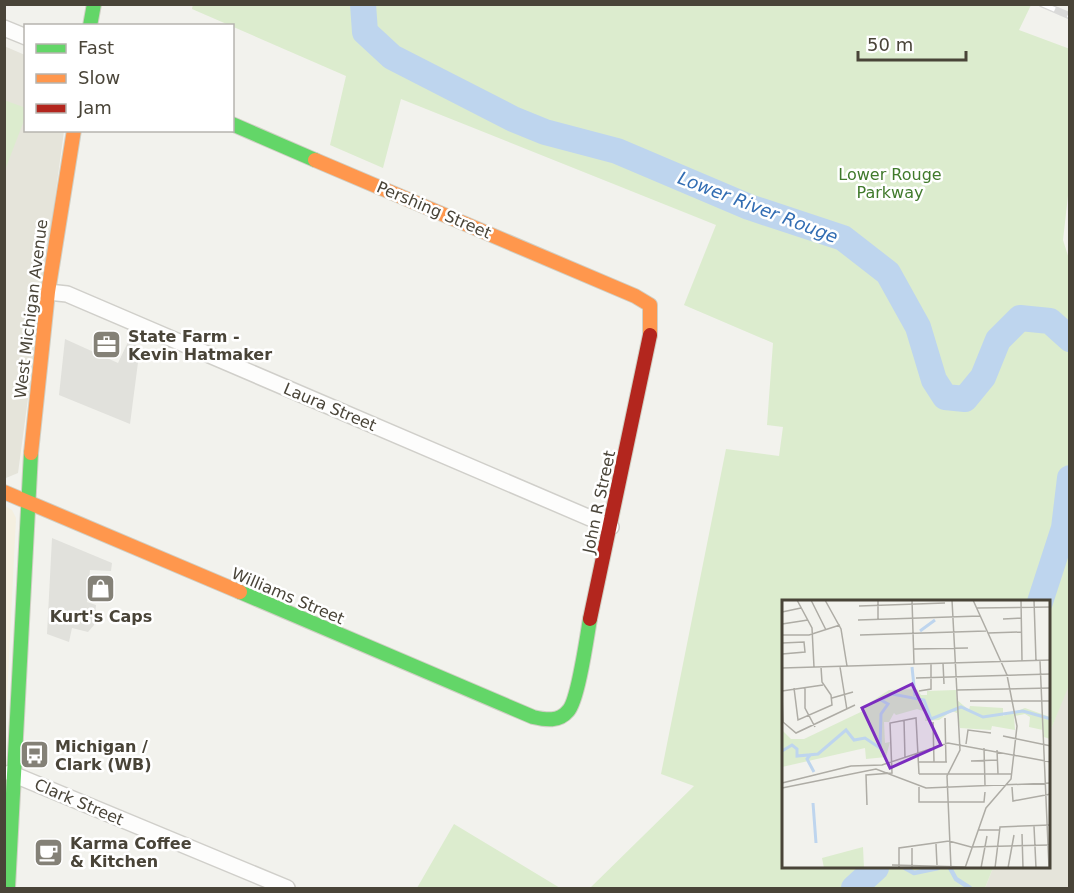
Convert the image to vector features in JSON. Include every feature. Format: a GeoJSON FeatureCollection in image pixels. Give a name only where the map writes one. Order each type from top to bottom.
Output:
{"type":"FeatureCollection","features":[{"type":"Feature","properties":{"kind":"street"},"geometry":{"type":"LineString","coordinates":[[90,24],[94,4]]}},
{"type":"Feature","properties":{"kind":"street"},"geometry":{"type":"LineString","coordinates":[[4,28],[24,36]]}},
{"type":"Feature","properties":{"kind":"street","name":"Pershing Street"},"geometry":{"type":"LineString","coordinates":[[234,125],[635,296]]}},
{"type":"Feature","properties":{"kind":"street","name":"West Michigan Avenue"},"geometry":{"type":"LineString","coordinates":[[8,888],[9,773],[28,501],[48,292],[74,132]]}},
{"type":"Feature","properties":{"kind":"street","name":"Laura Street"},"geometry":{"type":"LineString","coordinates":[[48,292],[67,294],[611,527]]}},
{"type":"Feature","properties":{"kind":"street","name":"John R Street"},"geometry":{"type":"LineString","coordinates":[[561,717],[572,706],[578,691],[653,322],[650,305],[635,296]]}},
{"type":"Feature","properties":{"kind":"street","name":"Williams Street"},"geometry":{"type":"LineString","coordinates":[[4,492],[533,717],[551,720],[561,717]]}},
{"type":"Feature","properties":{"kind":"street","name":"Clark Street"},"geometry":{"type":"LineString","coordinates":[[9,773],[287,888]]}},
{"type":"Feature","properties":{"kind":"shaded area"},"geometry":{"type":"Polygon","coordinates":[[[4,46],[24,55],[24,132],[64,132],[18,473],[6,478],[4,46]]]}},
{"type":"Feature","properties":{"kind":"shaded area"},"geometry":{"type":"Polygon","coordinates":[[[65,339],[118,363],[128,342],[140,347],[130,424],[59,395],[65,339]]]}},
{"type":"Feature","properties":{"kind":"shaded area"},"geometry":{"type":"Polygon","coordinates":[[[5,506],[12,510],[16,518],[5,736],[5,506]]]}},
{"type":"Feature","properties":{"kind":"shaded area"},"geometry":{"type":"Polygon","coordinates":[[[52,538],[112,563],[111,571],[90,570],[87,602],[96,605],[94,625],[88,632],[72,628],[69,642],[47,634],[52,538]]]}},
{"type":"Feature","properties":{"kind":"shaded area"},"geometry":{"type":"Polygon","coordinates":[[[1069,683],[1069,888],[985,888],[993,869],[1050,869],[1050,731],[1069,683]]]}},
{"type":"Feature","properties":{"kind":"green space","name":"Lower Rouge Parkway"},"geometry":{"type":"Polygon","coordinates":[[[193,4],[1031,5],[1019,30],[1070,49],[1070,178],[1063,240],[1070,262],[1070,683],[1050,732],[1050,600],[782,600],[782,869],[993,869],[985,888],[590,888],[694,786],[661,774],[726,449],[779,456],[783,427],[767,425],[773,343],[684,305],[716,225],[401,99],[383,168],[330,145],[346,76],[234,27],[234,24],[226,24],[192,9],[193,4]]]}},
{"type":"Feature","properties":{"kind":"green space"},"geometry":{"type":"Polygon","coordinates":[[[4,100],[24,107],[24,121],[5,170],[4,100]]]}},
{"type":"Feature","properties":{"kind":"green space"},"geometry":{"type":"Polygon","coordinates":[[[454,824],[560,888],[417,888],[454,824]]]}},
{"type":"Feature","properties":{"kind":"waterway","name":"Lower River Rouge"},"geometry":{"type":"LineString","coordinates":[[363,4],[365,32],[392,57],[513,119],[545,132],[617,151],[749,207],[843,238],[888,273],[918,327],[934,380],[945,397],[965,399],[983,377],[998,340],[1020,318],[1050,321],[1070,339]]}},
{"type":"Feature","properties":{"kind":"waterway","name":"Lower River Rouge"},"geometry":{"type":"LineString","coordinates":[[1041,600],[1064,528],[1070,478]]}},
{"type":"Feature","properties":{"kind":"waterway","name":"Lower River Rouge"},"geometry":{"type":"LineString","coordinates":[[854,888],[875,869]]}},
{"type":"Feature","properties":{"kind":"waterway"},"geometry":{"type":"LineString","coordinates":[[907,869],[914,873],[933,869]]}},
{"type":"Feature","properties":{"kind":"waterway"},"geometry":{"type":"LineString","coordinates":[[951,869],[956,879],[970,888]]}},
{"type":"Feature","properties":{"kind":"railway"},"geometry":{"type":"LineString","coordinates":[[1042,4],[1070,16]]}},
{"type":"Feature","properties":{"kind":"traffic: fast"},"geometry":{"type":"LineString","coordinates":[[90,24],[94,4]]}},
{"type":"Feature","properties":{"kind":"traffic: fast"},"geometry":{"type":"LineString","coordinates":[[234,125],[315,160]]}},
{"type":"Feature","properties":{"kind":"traffic: fast"},"geometry":{"type":"LineString","coordinates":[[8,888],[31,453]]}},
{"type":"Feature","properties":{"kind":"traffic: fast"},"geometry":{"type":"LineString","coordinates":[[240,592],[533,717],[547,719],[561,717],[572,705],[582,668],[590,619]]}},
{"type":"Feature","properties":{"kind":"traffic: slow"},"geometry":{"type":"LineString","coordinates":[[31,453],[48,292],[74,132]]}},
{"type":"Feature","properties":{"kind":"traffic: slow"},"geometry":{"type":"LineString","coordinates":[[315,160],[635,296],[650,305],[650,335]]}},
{"type":"Feature","properties":{"kind":"traffic: slow"},"geometry":{"type":"LineString","coordinates":[[4,492],[240,592]]}},
{"type":"Feature","properties":{"kind":"traffic: jam"},"geometry":{"type":"LineString","coordinates":[[590,619],[650,335]]}},
{"type":"Feature","properties":{"kind":"place","name":"State Farm - Kevin Hatmaker"},"geometry":{"type":"Point","coordinates":[107,345]}},
{"type":"Feature","properties":{"kind":"place","name":"Kurt's Caps"},"geometry":{"type":"Point","coordinates":[101,588]}},
{"type":"Feature","properties":{"kind":"place","name":"Michigan / Clark (WB)"},"geometry":{"type":"Point","coordinates":[34,755]}},
{"type":"Feature","properties":{"kind":"place","name":"Karma Coffee & Kitchen"},"geometry":{"type":"Point","coordinates":[49,852]}}]}
